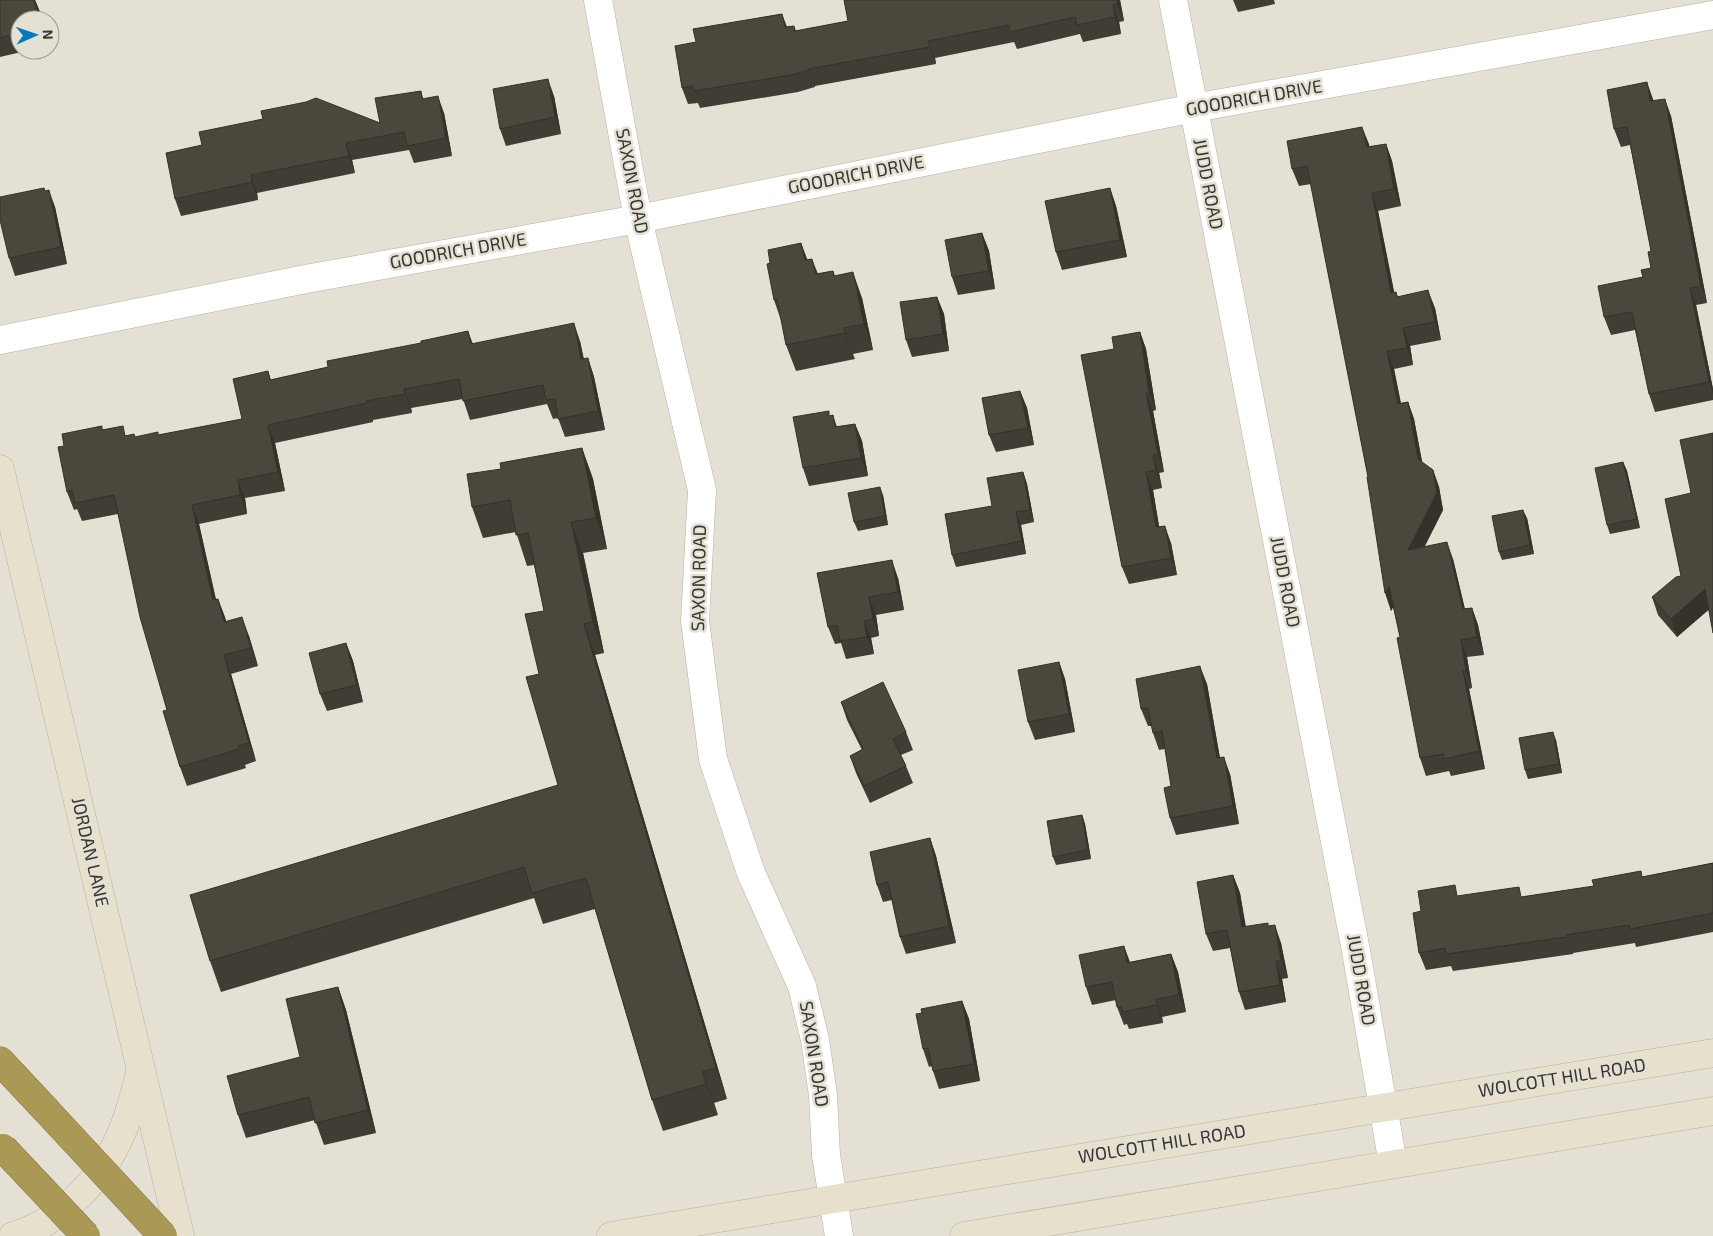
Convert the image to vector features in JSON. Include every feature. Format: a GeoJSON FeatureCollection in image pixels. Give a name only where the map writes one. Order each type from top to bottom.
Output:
{"type":"FeatureCollection","features":[{"type":"Feature","properties":{"kind":"highway"},"geometry":{"type":"LineString","coordinates":[[0,1061],[163,1236]]}},
{"type":"Feature","properties":{"kind":"highway"},"geometry":{"type":"LineString","coordinates":[[2,1146],[86,1236]]}},
{"type":"Feature","properties":{"kind":"main road","name":"JORDAN LANE"},"geometry":{"type":"LineString","coordinates":[[0,469],[180,1236]]}},
{"type":"Feature","properties":{"kind":"main road","name":"WOLCOTT HILL ROAD"},"geometry":{"type":"LineString","coordinates":[[611,1236],[1713,1052]]}},
{"type":"Feature","properties":{"kind":"main road"},"geometry":{"type":"LineString","coordinates":[[14,1236],[43,1223],[61,1211],[95,1176],[121,1134],[134,1099],[141,1068]]}},
{"type":"Feature","properties":{"kind":"main road"},"geometry":{"type":"LineString","coordinates":[[964,1236],[1713,1111]]}},
{"type":"Feature","properties":{"kind":"street","name":"SAXON ROAD"},"geometry":{"type":"LineString","coordinates":[[598,0],[638,218],[702,490],[695,621],[713,759],[751,873],[802,986],[815,1040],[822,1095],[826,1155],[839,1236]]}},
{"type":"Feature","properties":{"kind":"street","name":"JUDD ROAD"},"geometry":{"type":"LineString","coordinates":[[1173,0],[1356,951],[1393,1164]]}},
{"type":"Feature","properties":{"kind":"street","name":"GOODRICH DRIVE"},"geometry":{"type":"LineString","coordinates":[[0,340],[306,279],[638,218],[1194,108],[1713,15]]}},
{"type":"Feature","properties":{"kind":"building"},"geometry":{"type":"Polygon","coordinates":[[[0,0],[34,0],[36,10],[10,10],[10,36],[0,38],[0,0]]]}},
{"type":"Feature","properties":{"kind":"building"},"geometry":{"type":"Polygon","coordinates":[[[844,0],[1117,0],[1117,4],[1113,5],[1115,17],[1077,25],[1075,17],[1010,32],[1009,25],[928,41],[930,47],[808,69],[791,75],[694,91],[693,86],[682,88],[675,46],[696,42],[693,29],[782,14],[785,27],[794,26],[795,31],[848,21],[844,0]]]}},
{"type":"Feature","properties":{"kind":"building"},"geometry":{"type":"Polygon","coordinates":[[[548,79],[555,117],[500,129],[493,89],[548,79]]]}},
{"type":"Feature","properties":{"kind":"building"},"geometry":{"type":"Polygon","coordinates":[[[1647,82],[1650,101],[1665,99],[1701,286],[1690,288],[1709,382],[1649,394],[1632,312],[1604,317],[1598,286],[1643,277],[1641,270],[1651,268],[1648,252],[1651,251],[1627,127],[1614,129],[1607,90],[1647,82]]]}},
{"type":"Feature","properties":{"kind":"building"},"geometry":{"type":"Polygon","coordinates":[[[421,91],[422,99],[438,96],[446,138],[407,146],[404,132],[346,143],[349,156],[251,175],[252,182],[175,199],[166,153],[202,145],[199,132],[263,119],[261,111],[306,102],[316,98],[380,123],[375,98],[421,91]]]}},
{"type":"Feature","properties":{"kind":"building"},"geometry":{"type":"Polygon","coordinates":[[[1362,127],[1367,147],[1386,144],[1394,189],[1372,193],[1391,293],[1396,292],[1397,297],[1428,290],[1435,322],[1403,328],[1407,348],[1387,351],[1398,404],[1408,402],[1418,459],[1433,470],[1437,493],[1408,550],[1447,542],[1463,609],[1472,608],[1477,637],[1461,640],[1466,671],[1463,671],[1479,751],[1444,759],[1443,754],[1420,758],[1397,638],[1400,637],[1389,586],[1385,593],[1368,477],[1307,166],[1292,169],[1287,141],[1362,127]]]}},
{"type":"Feature","properties":{"kind":"building"},"geometry":{"type":"Polygon","coordinates":[[[44,188],[45,191],[49,190],[61,247],[9,258],[0,220],[0,197],[44,188]]]}},
{"type":"Feature","properties":{"kind":"building"},"geometry":{"type":"Polygon","coordinates":[[[1110,188],[1120,240],[1056,252],[1045,201],[1110,188]]]}},
{"type":"Feature","properties":{"kind":"building"},"geometry":{"type":"Polygon","coordinates":[[[982,233],[989,271],[952,277],[945,240],[982,233]]]}},
{"type":"Feature","properties":{"kind":"building"},"geometry":{"type":"Polygon","coordinates":[[[801,243],[805,260],[812,259],[816,274],[833,271],[834,276],[853,272],[864,324],[844,328],[845,333],[786,345],[777,299],[774,300],[767,264],[770,263],[768,250],[801,243]]]}},
{"type":"Feature","properties":{"kind":"building"},"geometry":{"type":"Polygon","coordinates":[[[937,297],[943,334],[906,340],[900,302],[937,297]]]}},
{"type":"Feature","properties":{"kind":"building"},"geometry":{"type":"Polygon","coordinates":[[[574,323],[581,359],[588,358],[598,411],[558,419],[555,399],[546,400],[543,385],[463,401],[459,379],[404,389],[405,394],[366,401],[367,403],[268,425],[278,472],[238,480],[240,495],[192,505],[213,600],[218,599],[224,622],[242,617],[251,648],[224,655],[249,743],[238,746],[239,749],[180,767],[163,711],[167,710],[140,617],[114,495],[75,503],[72,490],[67,492],[58,447],[64,446],[62,434],[102,426],[102,430],[123,426],[125,436],[134,434],[135,437],[158,432],[158,435],[242,419],[233,379],[268,371],[270,380],[328,367],[327,361],[421,343],[421,341],[468,331],[471,344],[574,323]]]}},
{"type":"Feature","properties":{"kind":"building"},"geometry":{"type":"Polygon","coordinates":[[[1140,332],[1149,393],[1146,393],[1158,454],[1153,455],[1156,470],[1146,472],[1156,527],[1165,526],[1171,558],[1122,567],[1081,355],[1114,349],[1112,337],[1140,332]]]}},
{"type":"Feature","properties":{"kind":"building"},"geometry":{"type":"Polygon","coordinates":[[[1020,391],[1028,428],[989,435],[982,398],[1020,391]]]}},
{"type":"Feature","properties":{"kind":"building"},"geometry":{"type":"Polygon","coordinates":[[[829,411],[829,416],[833,415],[835,427],[855,424],[861,458],[803,468],[793,417],[829,411]]]}},
{"type":"Feature","properties":{"kind":"building"},"geometry":{"type":"Polygon","coordinates":[[[1713,433],[1713,633],[1705,589],[1671,619],[1652,597],[1676,577],[1681,576],[1665,499],[1691,493],[1680,440],[1713,433]]]}},
{"type":"Feature","properties":{"kind":"building"},"geometry":{"type":"Polygon","coordinates":[[[582,448],[596,518],[571,522],[593,622],[584,624],[716,1068],[702,1072],[706,1084],[652,1100],[586,878],[532,893],[524,867],[210,961],[190,895],[558,785],[526,677],[539,674],[525,614],[544,611],[528,533],[516,535],[510,500],[472,507],[467,474],[501,469],[500,463],[582,448]]]}},
{"type":"Feature","properties":{"kind":"building"},"geometry":{"type":"Polygon","coordinates":[[[1623,462],[1637,519],[1607,525],[1595,468],[1623,462]]]}},
{"type":"Feature","properties":{"kind":"building"},"geometry":{"type":"Polygon","coordinates":[[[1023,472],[1030,510],[1016,512],[1022,541],[952,555],[945,514],[992,506],[987,478],[1023,472]]]}},
{"type":"Feature","properties":{"kind":"building"},"geometry":{"type":"Polygon","coordinates":[[[880,487],[885,516],[854,522],[848,493],[880,487]]]}},
{"type":"Feature","properties":{"kind":"building"},"geometry":{"type":"Polygon","coordinates":[[[1523,510],[1530,545],[1499,552],[1492,516],[1523,510]]]}},
{"type":"Feature","properties":{"kind":"building"},"geometry":{"type":"Polygon","coordinates":[[[892,560],[898,592],[869,597],[873,619],[864,621],[867,637],[840,641],[837,625],[828,627],[817,573],[892,560]]]}},
{"type":"Feature","properties":{"kind":"building"},"geometry":{"type":"Polygon","coordinates":[[[346,643],[357,685],[320,694],[309,653],[346,643]]]}},
{"type":"Feature","properties":{"kind":"building"},"geometry":{"type":"Polygon","coordinates":[[[1059,662],[1069,714],[1028,722],[1018,670],[1059,662]]]}},
{"type":"Feature","properties":{"kind":"building"},"geometry":{"type":"Polygon","coordinates":[[[1200,666],[1217,758],[1224,757],[1233,806],[1170,818],[1164,788],[1171,786],[1162,731],[1153,733],[1148,708],[1141,709],[1136,679],[1200,666]]]}},
{"type":"Feature","properties":{"kind":"building"},"geometry":{"type":"Polygon","coordinates":[[[883,682],[906,732],[893,739],[906,766],[864,786],[850,756],[863,749],[841,702],[883,682]]]}},
{"type":"Feature","properties":{"kind":"building"},"geometry":{"type":"Polygon","coordinates":[[[1553,732],[1559,764],[1525,770],[1519,738],[1553,732]]]}},
{"type":"Feature","properties":{"kind":"building"},"geometry":{"type":"Polygon","coordinates":[[[1082,815],[1088,850],[1053,857],[1047,821],[1082,815]]]}},
{"type":"Feature","properties":{"kind":"building"},"geometry":{"type":"Polygon","coordinates":[[[930,838],[949,926],[900,937],[888,882],[877,885],[870,852],[930,838]]]}},
{"type":"Feature","properties":{"kind":"building"},"geometry":{"type":"Polygon","coordinates":[[[1713,863],[1713,913],[1630,929],[1629,925],[1566,935],[1566,937],[1446,954],[1445,948],[1419,953],[1413,913],[1421,911],[1418,891],[1455,885],[1457,896],[1519,887],[1521,897],[1594,886],[1592,880],[1641,871],[1642,877],[1713,863]]]}},
{"type":"Feature","properties":{"kind":"building"},"geometry":{"type":"Polygon","coordinates":[[[1233,875],[1242,927],[1268,923],[1268,926],[1275,925],[1281,960],[1276,961],[1280,985],[1239,992],[1227,930],[1206,934],[1197,882],[1233,875]]]}},
{"type":"Feature","properties":{"kind":"building"},"geometry":{"type":"Polygon","coordinates":[[[1124,946],[1127,963],[1171,954],[1179,995],[1156,999],[1157,1005],[1123,1012],[1121,1007],[1117,1007],[1112,982],[1086,987],[1079,955],[1124,946]]]}},
{"type":"Feature","properties":{"kind":"building"},"geometry":{"type":"Polygon","coordinates":[[[338,987],[368,1110],[315,1123],[309,1097],[238,1115],[227,1076],[300,1057],[286,999],[338,987]]]}},
{"type":"Feature","properties":{"kind":"building"},"geometry":{"type":"Polygon","coordinates":[[[962,1001],[974,1064],[933,1071],[928,1048],[923,1049],[916,1014],[922,1013],[921,1009],[962,1001]]]}}]}
